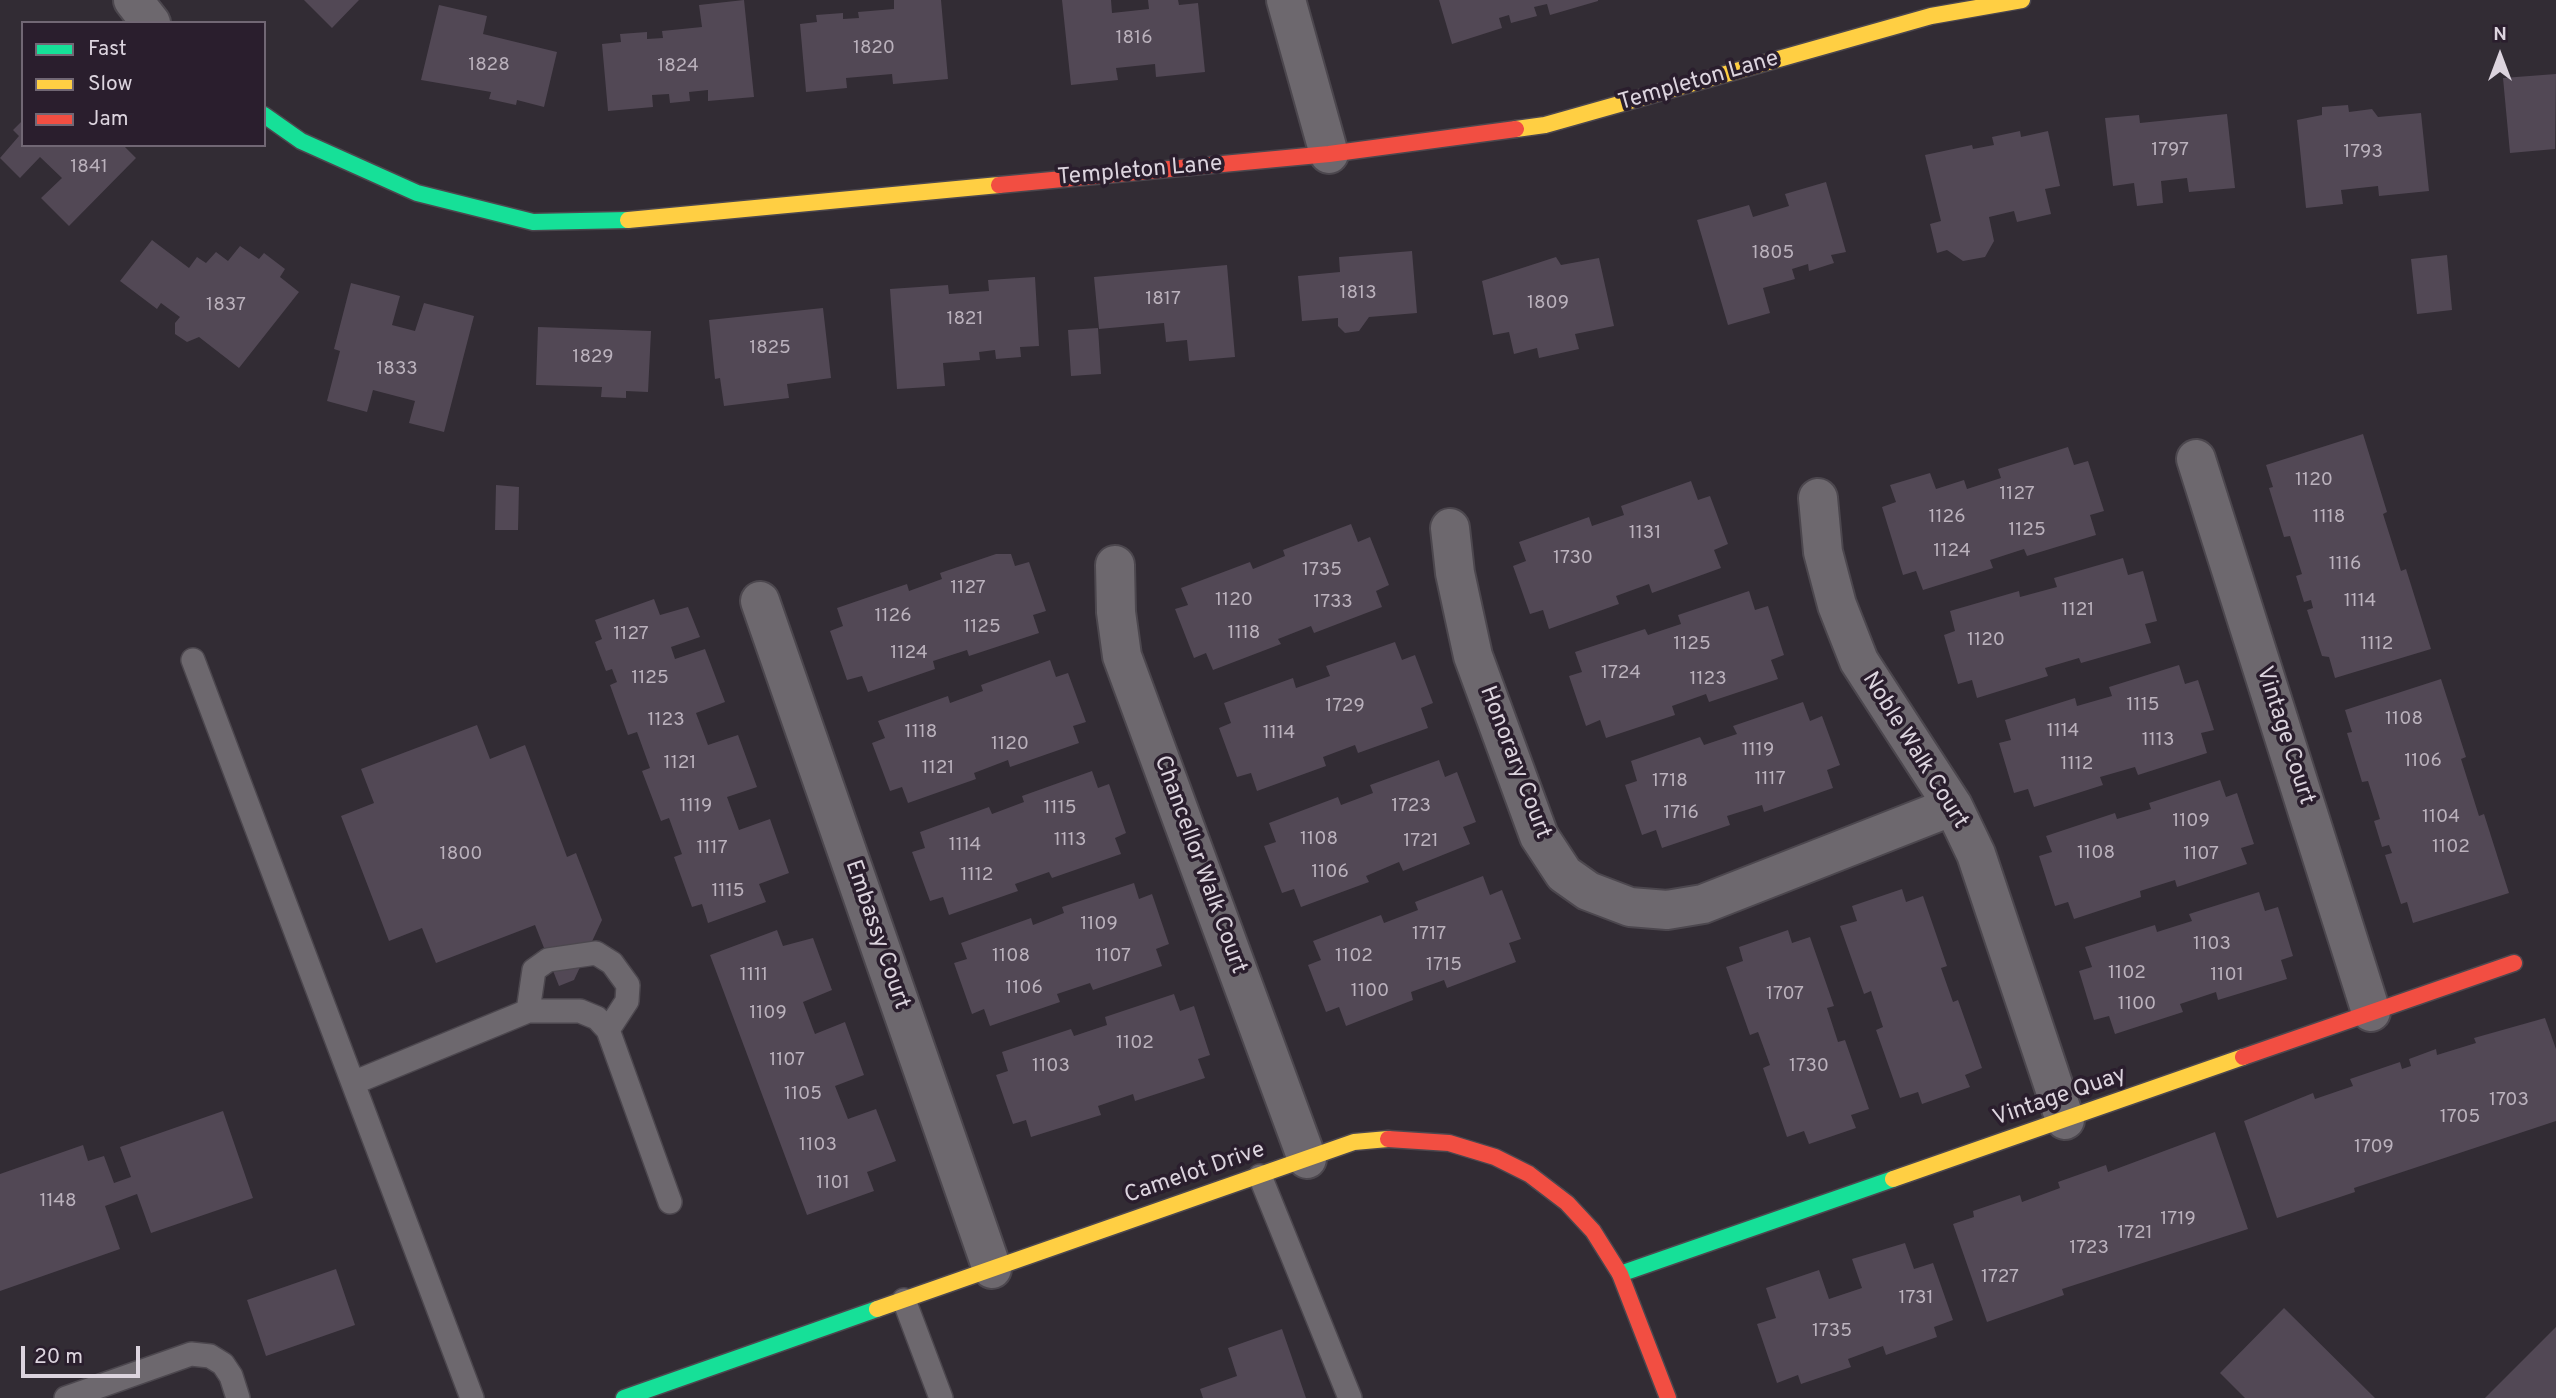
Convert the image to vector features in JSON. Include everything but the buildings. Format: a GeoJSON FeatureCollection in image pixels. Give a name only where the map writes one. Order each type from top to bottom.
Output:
{"type":"FeatureCollection","features":[{"type":"Feature","properties":{"kind":"street"},"geometry":{"type":"LineString","coordinates":[[133,0],[149,21]]}},
{"type":"Feature","properties":{"kind":"street"},"geometry":{"type":"LineString","coordinates":[[1286,0],[1329,154]]}},
{"type":"Feature","properties":{"kind":"street","name":"Templeton Lane"},"geometry":{"type":"LineString","coordinates":[[266,116],[301,141],[418,193],[533,222],[648,219],[1329,154],[1545,125],[1931,16],[2022,0]]}},
{"type":"Feature","properties":{"kind":"street","name":"Vintage Court"},"geometry":{"type":"LineString","coordinates":[[2196,459],[2371,1012]]}},
{"type":"Feature","properties":{"kind":"street","name":"Noble Walk Court"},"geometry":{"type":"LineString","coordinates":[[1818,498],[1823,552],[1837,605],[1859,661],[1953,806],[1976,854],[2065,1120]]}},
{"type":"Feature","properties":{"kind":"street","name":"Honorary Court"},"geometry":{"type":"LineString","coordinates":[[1450,528],[1455,573],[1473,656],[1539,836],[1564,874],[1588,891],[1630,907],[1667,910],[1703,904],[1953,806]]}},
{"type":"Feature","properties":{"kind":"street","name":"Chancellor Walk Court"},"geometry":{"type":"LineString","coordinates":[[1115,565],[1116,612],[1122,656],[1307,1159]]}},
{"type":"Feature","properties":{"kind":"street","name":"Embassy Court"},"geometry":{"type":"LineString","coordinates":[[760,601],[992,1269]]}},
{"type":"Feature","properties":{"kind":"street","name":"Vintage Quay"},"geometry":{"type":"LineString","coordinates":[[1620,1274],[2514,962]]}},
{"type":"Feature","properties":{"kind":"street","name":"Camelot Drive"},"geometry":{"type":"LineString","coordinates":[[625,1398],[1354,1142],[1402,1138],[1449,1143],[1495,1157],[1529,1174],[1567,1203],[1593,1231],[1620,1274],[1668,1398]]}},
{"type":"Feature","properties":{"kind":"lane"},"geometry":{"type":"LineString","coordinates":[[193,660],[472,1398]]}},
{"type":"Feature","properties":{"kind":"lane"},"geometry":{"type":"LineString","coordinates":[[528,1011],[534,970],[548,960],[596,953],[612,962],[628,985],[627,1001],[608,1030]]}},
{"type":"Feature","properties":{"kind":"lane"},"geometry":{"type":"LineString","coordinates":[[354,1083],[528,1011],[580,1011],[597,1018],[608,1030],[670,1202]]}},
{"type":"Feature","properties":{"kind":"lane"},"geometry":{"type":"LineString","coordinates":[[1260,1176],[1350,1398]]}},
{"type":"Feature","properties":{"kind":"lane"},"geometry":{"type":"LineString","coordinates":[[904,1300],[941,1398]]}},
{"type":"Feature","properties":{"kind":"lane"},"geometry":{"type":"LineString","coordinates":[[66,1398],[191,1354],[210,1356],[223,1364],[231,1376],[238,1398]]}},
{"type":"Feature","properties":{"kind":"traffic: fast"},"geometry":{"type":"LineString","coordinates":[[266,116],[301,141],[417,193],[533,222],[628,220]]}},
{"type":"Feature","properties":{"kind":"traffic: fast"},"geometry":{"type":"LineString","coordinates":[[1620,1274],[1893,1179]]}},
{"type":"Feature","properties":{"kind":"traffic: fast"},"geometry":{"type":"LineString","coordinates":[[624,1398],[877,1309]]}},
{"type":"Feature","properties":{"kind":"traffic: slow"},"geometry":{"type":"LineString","coordinates":[[1516,129],[1545,125],[1931,16],[2022,0]]}},
{"type":"Feature","properties":{"kind":"traffic: slow"},"geometry":{"type":"LineString","coordinates":[[628,220],[999,185]]}},
{"type":"Feature","properties":{"kind":"traffic: slow"},"geometry":{"type":"LineString","coordinates":[[1893,1179],[2243,1057]]}},
{"type":"Feature","properties":{"kind":"traffic: slow"},"geometry":{"type":"LineString","coordinates":[[877,1309],[1354,1142],[1388,1139]]}},
{"type":"Feature","properties":{"kind":"traffic: jam"},"geometry":{"type":"LineString","coordinates":[[999,185],[1329,154],[1516,129]]}},
{"type":"Feature","properties":{"kind":"traffic: jam"},"geometry":{"type":"LineString","coordinates":[[2243,1057],[2514,963]]}},
{"type":"Feature","properties":{"kind":"traffic: jam"},"geometry":{"type":"LineString","coordinates":[[1388,1139],[1449,1143],[1495,1157],[1529,1174],[1567,1203],[1593,1231],[1620,1274],[1668,1398]]}}]}
